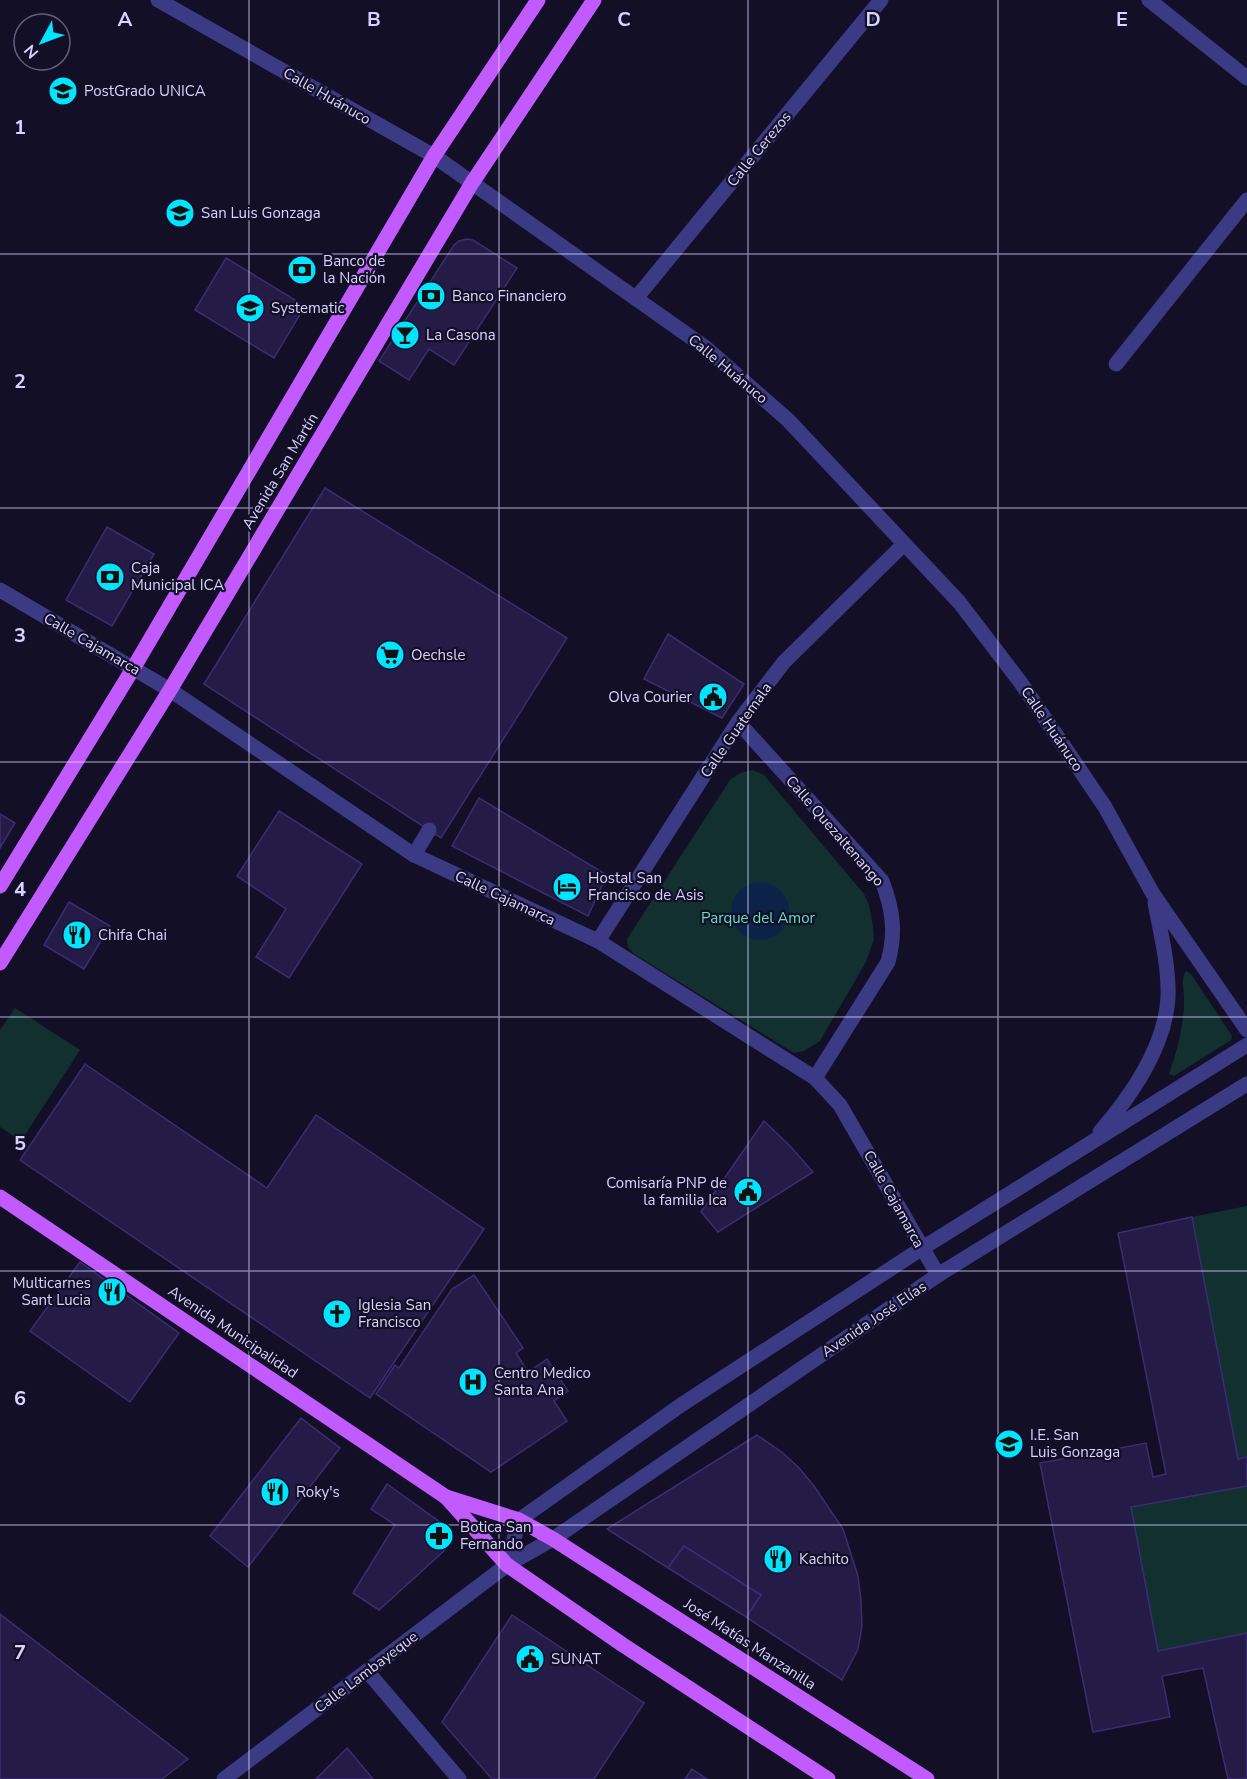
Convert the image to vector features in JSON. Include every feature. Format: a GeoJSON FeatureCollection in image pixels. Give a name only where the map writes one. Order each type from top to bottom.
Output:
{"type":"FeatureCollection","features":[{"type":"Feature","properties":{"kind":"main road","name":"Avenida San Martín"},"geometry":{"type":"LineString","coordinates":[[0,886],[134,667],[434,156],[538,0]]}},
{"type":"Feature","properties":{"kind":"main road","name":"Avenida San Martín"},"geometry":{"type":"LineString","coordinates":[[0,963],[170,690],[472,183],[594,0]]}},
{"type":"Feature","properties":{"kind":"main road","name":"Avenida Municipalidad"},"geometry":{"type":"LineString","coordinates":[[0,1197],[446,1497],[507,1565]]}},
{"type":"Feature","properties":{"kind":"main road","name":"Avenida Municipalidad"},"geometry":{"type":"LineString","coordinates":[[446,1497],[519,1520],[553,1539]]}},
{"type":"Feature","properties":{"kind":"main road","name":"José Matías Manzanilla"},"geometry":{"type":"LineString","coordinates":[[553,1539],[927,1779]]}},
{"type":"Feature","properties":{"kind":"main road"},"geometry":{"type":"LineString","coordinates":[[507,1565],[623,1645],[828,1779]]}},
{"type":"Feature","properties":{"kind":"street","name":"Calle Huánuco"},"geometry":{"type":"LineString","coordinates":[[158,0],[434,156],[637,297],[706,348],[788,420],[959,602],[1021,683],[1105,807],[1153,894]]}},
{"type":"Feature","properties":{"kind":"street","name":"Calle Cerezos"},"geometry":{"type":"LineString","coordinates":[[637,297],[881,0]]}},
{"type":"Feature","properties":{"kind":"street"},"geometry":{"type":"LineString","coordinates":[[1149,0],[1247,78]]}},
{"type":"Feature","properties":{"kind":"street"},"geometry":{"type":"LineString","coordinates":[[1116,364],[1247,200]]}},
{"type":"Feature","properties":{"kind":"street","name":"Calle Guatemala"},"geometry":{"type":"LineString","coordinates":[[598,941],[738,722],[784,662],[904,544]]}},
{"type":"Feature","properties":{"kind":"street","name":"Calle Cajamarca"},"geometry":{"type":"LineString","coordinates":[[0,590],[170,690],[414,855],[598,941],[815,1078],[840,1105],[938,1275]]}},
{"type":"Feature","properties":{"kind":"street","name":"Calle Quezaltenango"},"geometry":{"type":"LineString","coordinates":[[738,722],[882,881],[890,901],[893,944],[888,962],[815,1078]]}},
{"type":"Feature","properties":{"kind":"street"},"geometry":{"type":"LineString","coordinates":[[414,855],[429,830]]}},
{"type":"Feature","properties":{"kind":"street"},"geometry":{"type":"LineString","coordinates":[[1153,894],[1247,1030]]}},
{"type":"Feature","properties":{"kind":"street"},"geometry":{"type":"LineString","coordinates":[[1090,1144],[1140,1078],[1150,1061],[1163,1024],[1168,1000],[1165,949],[1153,894]]}},
{"type":"Feature","properties":{"kind":"street"},"geometry":{"type":"LineString","coordinates":[[507,1565],[519,1520],[681,1405],[921,1249],[1247,1045]]}},
{"type":"Feature","properties":{"kind":"street","name":"Avenida José Elías"},"geometry":{"type":"LineString","coordinates":[[507,1565],[553,1539],[938,1275],[1247,1084]]}},
{"type":"Feature","properties":{"kind":"street","name":"Calle Lambayeque"},"geometry":{"type":"LineString","coordinates":[[224,1779],[507,1565]]}},
{"type":"Feature","properties":{"kind":"street"},"geometry":{"type":"LineString","coordinates":[[367,1671],[459,1779]]}},
{"type":"Feature","properties":{"kind":"green space","name":"Parque del Amor"},"geometry":{"type":"Polygon","coordinates":[[[752,770],[764,775],[864,894],[869,905],[873,926],[874,939],[866,962],[820,1041],[804,1051],[794,1053],[634,954],[628,947],[627,939],[730,780],[740,773],[752,770]]]}},
{"type":"Feature","properties":{"kind":"green space"},"geometry":{"type":"Polygon","coordinates":[[[1186,971],[1191,974],[1232,1036],[1231,1040],[1174,1076],[1169,1074],[1181,1031],[1184,1004],[1183,978],[1186,971]]]}},
{"type":"Feature","properties":{"kind":"green space"},"geometry":{"type":"Polygon","coordinates":[[[15,1008],[80,1050],[21,1141],[0,1127],[0,1030],[15,1008]]]}},
{"type":"Feature","properties":{"kind":"green space"},"geometry":{"type":"Polygon","coordinates":[[[1247,1206],[1247,1457],[1238,1459],[1192,1217],[1247,1206]]]}},
{"type":"Feature","properties":{"kind":"green space"},"geometry":{"type":"Polygon","coordinates":[[[1247,1486],[1247,1633],[1158,1651],[1131,1507],[1247,1486]]]}},
{"type":"Feature","properties":{"kind":"water"},"geometry":{"type":"Polygon","coordinates":[[[754,882],[766,882],[781,890],[789,905],[789,917],[781,932],[766,940],[754,940],[739,932],[731,917],[731,905],[739,890],[754,882]]]}},
{"type":"Feature","properties":{"kind":"building"},"geometry":{"type":"Polygon","coordinates":[[[467,239],[473,240],[517,268],[454,365],[429,349],[409,380],[379,361],[454,245],[467,239]]]}},
{"type":"Feature","properties":{"kind":"building","name":"Systematic"},"geometry":{"type":"Polygon","coordinates":[[[226,258],[305,306],[274,358],[195,310],[226,258]]]}},
{"type":"Feature","properties":{"kind":"building","name":"Oechsle"},"geometry":{"type":"Polygon","coordinates":[[[325,488],[567,638],[441,838],[204,684],[325,488]]]}},
{"type":"Feature","properties":{"kind":"building","name":"Caja Municipal ICA"},"geometry":{"type":"Polygon","coordinates":[[[107,527],[154,554],[112,626],[66,600],[107,527]]]}},
{"type":"Feature","properties":{"kind":"building"},"geometry":{"type":"Polygon","coordinates":[[[668,634],[744,684],[722,718],[644,679],[668,634]]]}},
{"type":"Feature","properties":{"kind":"building"},"geometry":{"type":"Polygon","coordinates":[[[479,798],[607,875],[588,916],[452,846],[479,798]]]}},
{"type":"Feature","properties":{"kind":"building"},"geometry":{"type":"Polygon","coordinates":[[[279,811],[362,864],[289,978],[256,957],[286,909],[237,876],[279,811]]]}},
{"type":"Feature","properties":{"kind":"building"},"geometry":{"type":"Polygon","coordinates":[[[0,814],[15,823],[0,848],[0,814]]]}},
{"type":"Feature","properties":{"kind":"building","name":"Chifa Chai"},"geometry":{"type":"Polygon","coordinates":[[[69,902],[110,926],[84,969],[44,945],[69,902]]]}},
{"type":"Feature","properties":{"kind":"building","name":"Iglesia San Francisco"},"geometry":{"type":"Polygon","coordinates":[[[85,1064],[267,1188],[316,1115],[484,1229],[370,1398],[20,1160],[85,1064]]]}},
{"type":"Feature","properties":{"kind":"building","name":"Comisaría PNP de la familia Ica"},"geometry":{"type":"Polygon","coordinates":[[[764,1121],[813,1172],[718,1232],[701,1212],[764,1121]]]}},
{"type":"Feature","properties":{"kind":"building"},"geometry":{"type":"Polygon","coordinates":[[[1192,1217],[1238,1459],[1247,1457],[1247,1486],[1131,1507],[1158,1651],[1247,1633],[1247,1779],[1228,1779],[1203,1668],[1162,1676],[1170,1717],[1093,1732],[1040,1463],[1146,1443],[1153,1477],[1166,1474],[1118,1233],[1192,1217]]]}},
{"type":"Feature","properties":{"kind":"building"},"geometry":{"type":"Polygon","coordinates":[[[80,1262],[179,1333],[130,1402],[30,1331],[80,1262]]]}},
{"type":"Feature","properties":{"kind":"building","name":"Centro Medico Santa Ana"},"geometry":{"type":"Polygon","coordinates":[[[474,1275],[523,1348],[516,1353],[528,1372],[547,1359],[568,1391],[554,1401],[567,1421],[491,1472],[376,1394],[395,1365],[399,1368],[452,1289],[474,1275]]]}},
{"type":"Feature","properties":{"kind":"building","name":"Roky's"},"geometry":{"type":"Polygon","coordinates":[[[301,1418],[340,1448],[248,1567],[210,1536],[301,1418]]]}},
{"type":"Feature","properties":{"kind":"building","name":"Kachito"},"geometry":{"type":"Polygon","coordinates":[[[757,1435],[783,1453],[799,1468],[843,1529],[858,1576],[862,1626],[858,1649],[842,1680],[746,1617],[761,1595],[684,1546],[668,1568],[607,1529],[757,1435]]]}},
{"type":"Feature","properties":{"kind":"building"},"geometry":{"type":"Polygon","coordinates":[[[387,1484],[444,1525],[445,1550],[379,1610],[353,1593],[395,1525],[371,1509],[387,1484]]]}},
{"type":"Feature","properties":{"kind":"building"},"geometry":{"type":"Polygon","coordinates":[[[684,1546],[761,1595],[746,1617],[668,1568],[684,1546]]]}},
{"type":"Feature","properties":{"kind":"building"},"geometry":{"type":"Polygon","coordinates":[[[0,1614],[188,1759],[162,1779],[0,1779],[0,1614]]]}},
{"type":"Feature","properties":{"kind":"building","name":"SUNAT"},"geometry":{"type":"Polygon","coordinates":[[[512,1615],[644,1703],[594,1779],[492,1779],[442,1722],[512,1615]]]}},
{"type":"Feature","properties":{"kind":"building"},"geometry":{"type":"Polygon","coordinates":[[[347,1748],[373,1779],[316,1779],[347,1748]]]}},
{"type":"Feature","properties":{"kind":"building"},"geometry":{"type":"Polygon","coordinates":[[[692,1769],[707,1779],[685,1779],[692,1769]]]}},
{"type":"Feature","properties":{"kind":"place","name":"PostGrado UNICA"},"geometry":{"type":"Point","coordinates":[63,91]}},
{"type":"Feature","properties":{"kind":"place","name":"San Luis Gonzaga"},"geometry":{"type":"Point","coordinates":[180,213]}},
{"type":"Feature","properties":{"kind":"place","name":"Banco de la Nación"},"geometry":{"type":"Point","coordinates":[302,270]}},
{"type":"Feature","properties":{"kind":"place","name":"Banco Financiero"},"geometry":{"type":"Point","coordinates":[431,296]}},
{"type":"Feature","properties":{"kind":"place","name":"Systematic"},"geometry":{"type":"Point","coordinates":[250,308]}},
{"type":"Feature","properties":{"kind":"place","name":"La Casona"},"geometry":{"type":"Point","coordinates":[405,335]}},
{"type":"Feature","properties":{"kind":"place","name":"Caja Municipal ICA"},"geometry":{"type":"Point","coordinates":[110,577]}},
{"type":"Feature","properties":{"kind":"place","name":"Oechsle"},"geometry":{"type":"Point","coordinates":[390,655]}},
{"type":"Feature","properties":{"kind":"place","name":"Olva Courier"},"geometry":{"type":"Point","coordinates":[713,697]}},
{"type":"Feature","properties":{"kind":"place","name":"Hostal San Francisco de Asis"},"geometry":{"type":"Point","coordinates":[567,887]}},
{"type":"Feature","properties":{"kind":"place","name":"Chifa Chai"},"geometry":{"type":"Point","coordinates":[77,935]}},
{"type":"Feature","properties":{"kind":"place","name":"Comisaría PNP de la familia Ica"},"geometry":{"type":"Point","coordinates":[748,1192]}},
{"type":"Feature","properties":{"kind":"place","name":"Multicarnes Sant Lucia"},"geometry":{"type":"Point","coordinates":[112,1292]}},
{"type":"Feature","properties":{"kind":"place","name":"Iglesia San Francisco"},"geometry":{"type":"Point","coordinates":[337,1314]}},
{"type":"Feature","properties":{"kind":"place","name":"Centro Medico Santa Ana"},"geometry":{"type":"Point","coordinates":[473,1382]}},
{"type":"Feature","properties":{"kind":"place","name":"I.E. San Luis Gonzaga"},"geometry":{"type":"Point","coordinates":[1009,1444]}},
{"type":"Feature","properties":{"kind":"place","name":"Roky's"},"geometry":{"type":"Point","coordinates":[275,1492]}},
{"type":"Feature","properties":{"kind":"place","name":"Botica San Fernando"},"geometry":{"type":"Point","coordinates":[439,1536]}},
{"type":"Feature","properties":{"kind":"place","name":"Kachito"},"geometry":{"type":"Point","coordinates":[778,1559]}},
{"type":"Feature","properties":{"kind":"place","name":"SUNAT"},"geometry":{"type":"Point","coordinates":[530,1659]}}]}
